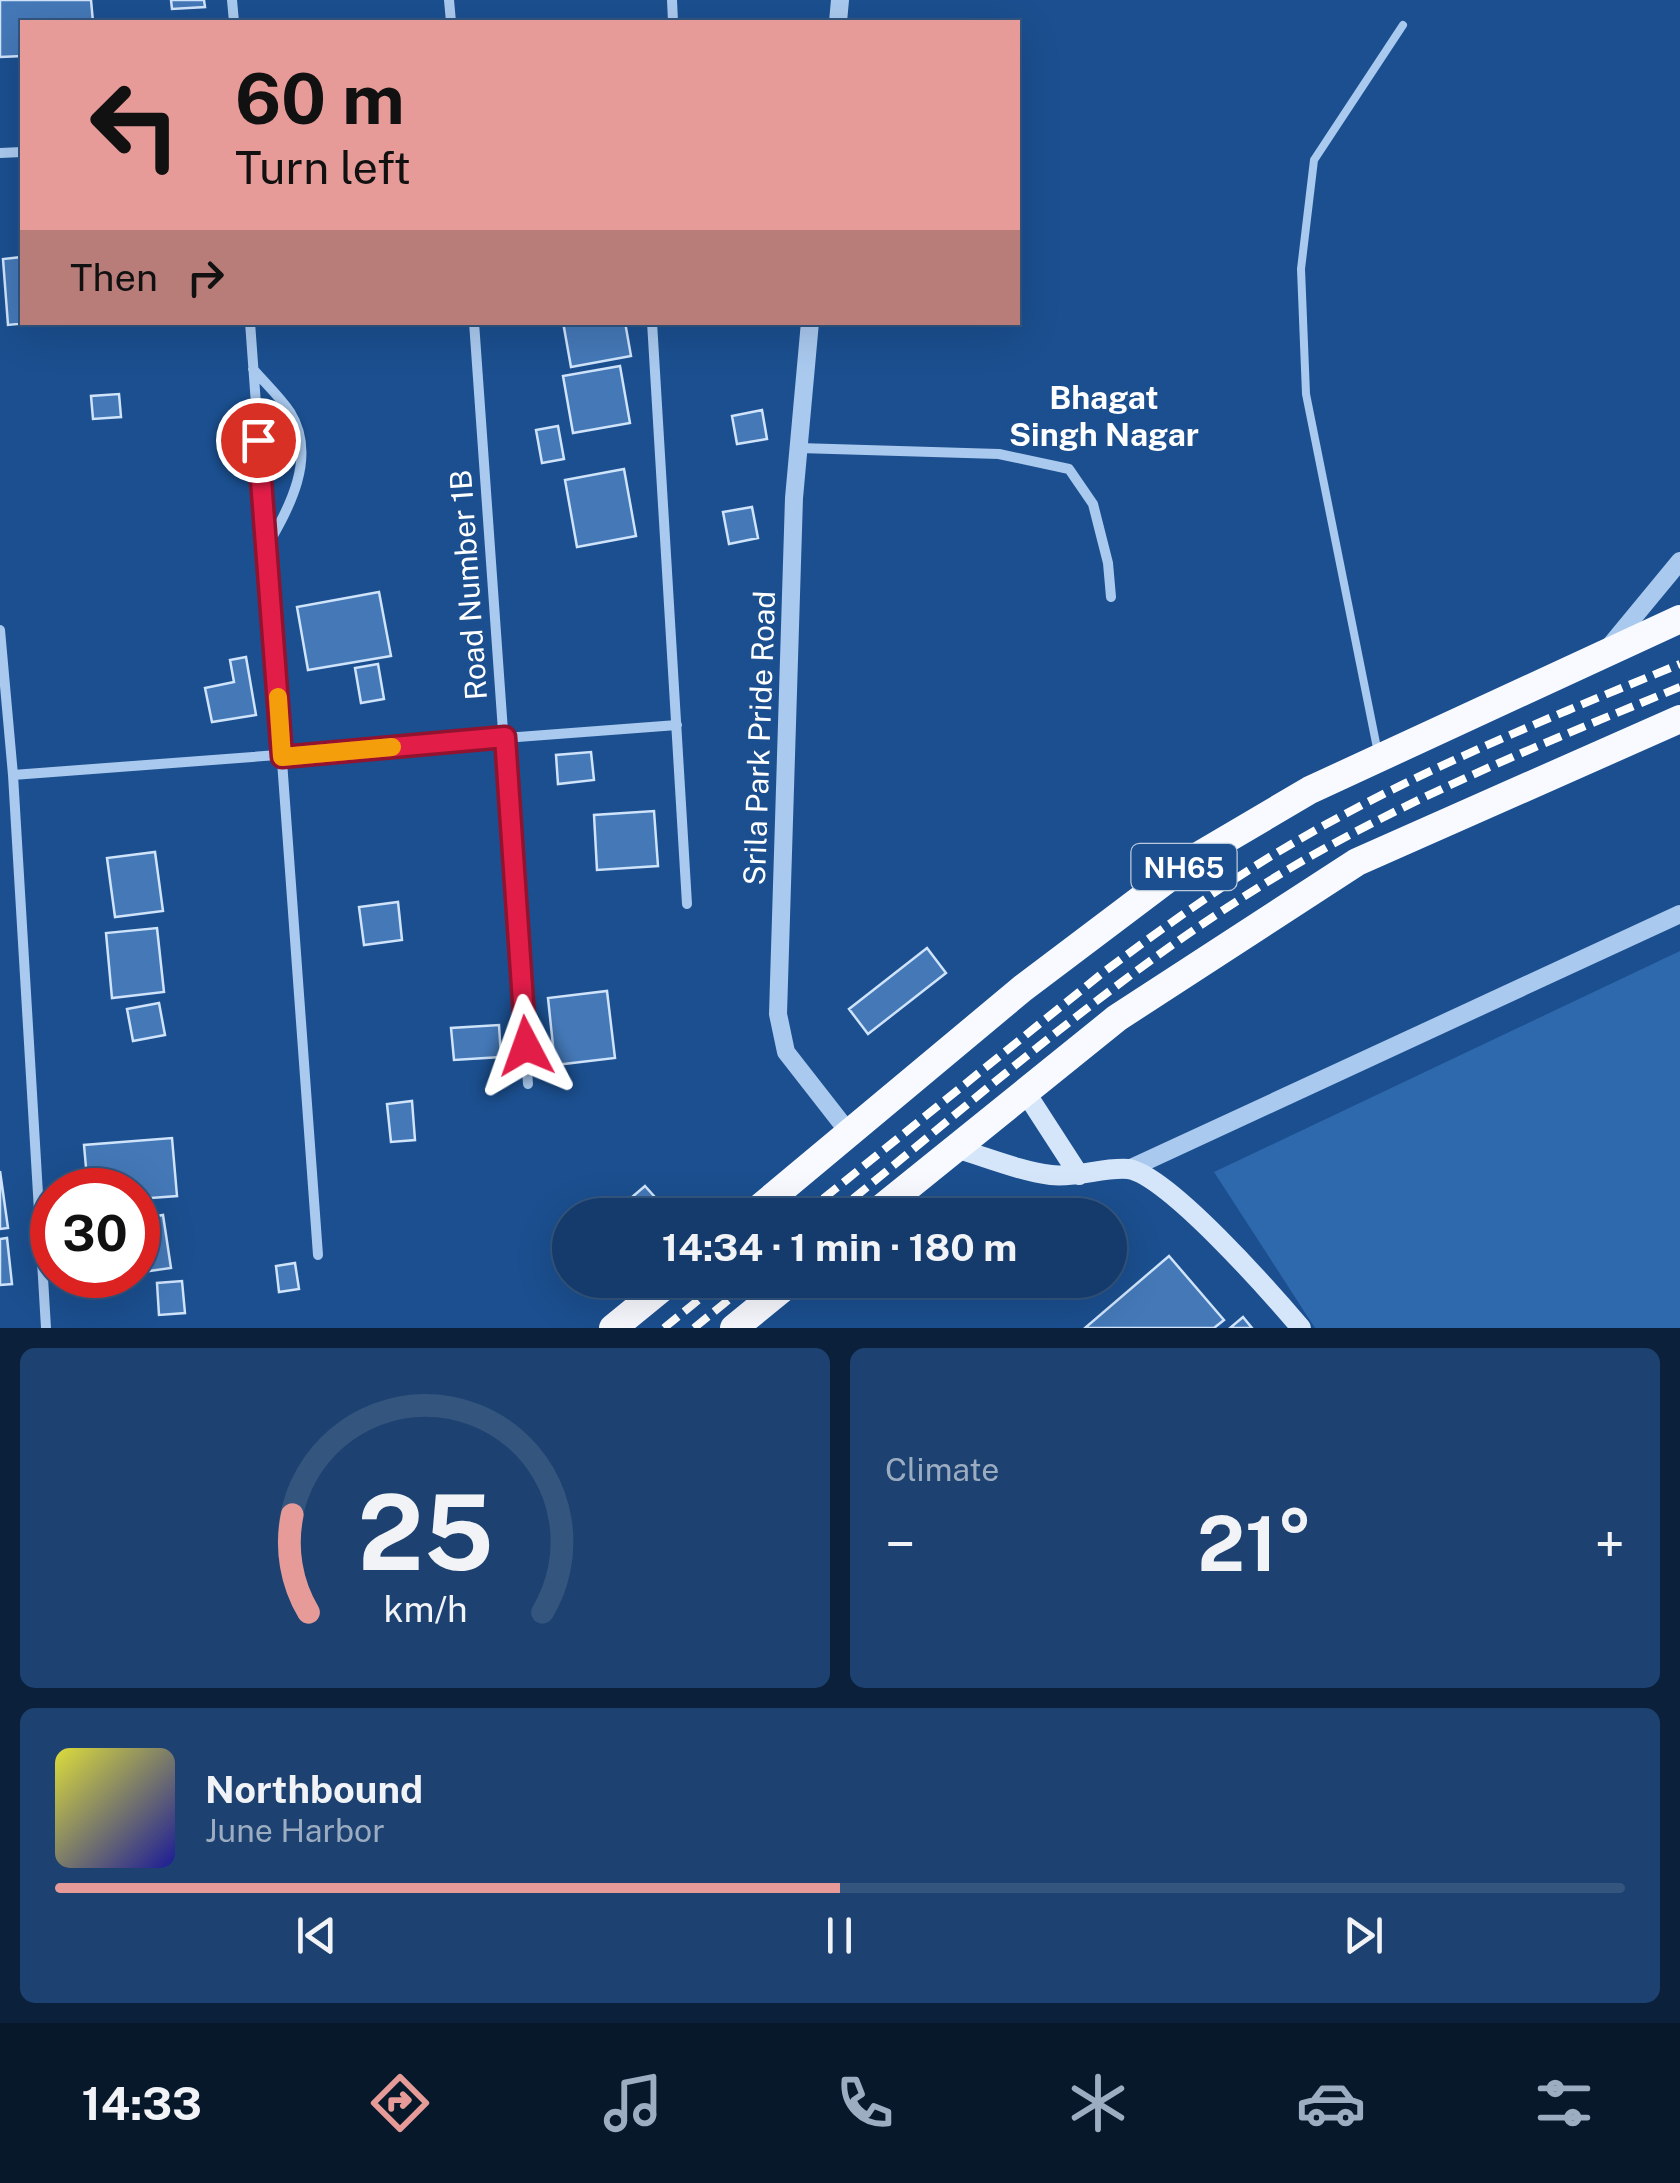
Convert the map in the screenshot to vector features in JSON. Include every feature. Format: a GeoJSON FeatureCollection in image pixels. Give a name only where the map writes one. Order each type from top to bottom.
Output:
{"type":"FeatureCollection","features":[{"type":"Feature","properties":{"kind":"highway","name":"NH65"},"geometry":{"type":"LineString","coordinates":[[772,1198],[1023,988],[1198,856],[1310,790],[1680,619]]}},
{"type":"Feature","properties":{"kind":"highway","name":"NH65"},"geometry":{"type":"LineString","coordinates":[[894,1198],[1117,1018],[1356,862],[1680,719]]}},
{"type":"Feature","properties":{"kind":"highway"},"geometry":{"type":"LineString","coordinates":[[613,1328],[650,1298]]}},
{"type":"Feature","properties":{"kind":"highway"},"geometry":{"type":"LineString","coordinates":[[734,1328],[771,1298]]}},
{"type":"Feature","properties":{"kind":"main road"},"geometry":{"type":"LineString","coordinates":[[1026,1092],[1079,1176]]}},
{"type":"Feature","properties":{"kind":"main road"},"geometry":{"type":"LineString","coordinates":[[955,1148],[1049,1175],[1079,1176],[1128,1169],[1155,1180],[1254,1274],[1301,1328]]}},
{"type":"Feature","properties":{"kind":"street"},"geometry":{"type":"LineString","coordinates":[[250,325],[318,1254]]}},
{"type":"Feature","properties":{"kind":"street","name":"Road Number 1B"},"geometry":{"type":"LineString","coordinates":[[474,325],[528,1084]]}},
{"type":"Feature","properties":{"kind":"street"},"geometry":{"type":"LineString","coordinates":[[652,325],[686,904]]}},
{"type":"Feature","properties":{"kind":"street","name":"Srila Park Pride Road"},"geometry":{"type":"LineString","coordinates":[[810,325],[794,498],[778,1014],[786,1052],[850,1134]]}},
{"type":"Feature","properties":{"kind":"street"},"geometry":{"type":"LineString","coordinates":[[252,368],[291,414],[302,446],[299,478],[283,520],[266,548]]}},
{"type":"Feature","properties":{"kind":"street"},"geometry":{"type":"LineString","coordinates":[[799,448],[999,454],[1069,470],[1093,504],[1108,564],[1111,596]]}},
{"type":"Feature","properties":{"kind":"street"},"geometry":{"type":"LineString","coordinates":[[1605,651],[1680,561]]}},
{"type":"Feature","properties":{"kind":"street"},"geometry":{"type":"LineString","coordinates":[[0,630],[14,775],[46,1328]]}},
{"type":"Feature","properties":{"kind":"street"},"geometry":{"type":"LineString","coordinates":[[14,775],[677,725]]}},
{"type":"Feature","properties":{"kind":"street"},"geometry":{"type":"LineString","coordinates":[[1128,1169],[1680,914]]}},
{"type":"Feature","properties":{"kind":"lane"},"geometry":{"type":"LineString","coordinates":[[1379,758],[1306,394],[1301,270],[1314,160],[1403,25]]}},
{"type":"Feature","properties":{"kind":"shaded area"},"geometry":{"type":"Polygon","coordinates":[[[1680,951],[1680,1328],[1315,1328],[1214,1172],[1680,951]]]}},
{"type":"Feature","properties":{"kind":"building"},"geometry":{"type":"Polygon","coordinates":[[[0,0],[91,0],[93,20],[20,20],[20,56],[0,57],[0,0]]]}},
{"type":"Feature","properties":{"kind":"building"},"geometry":{"type":"Polygon","coordinates":[[[171,0],[204,0],[205,7],[172,9],[171,0]]]}},
{"type":"Feature","properties":{"kind":"building"},"geometry":{"type":"Polygon","coordinates":[[[20,257],[20,324],[8,325],[3,259],[20,257]]]}},
{"type":"Feature","properties":{"kind":"building"},"geometry":{"type":"Polygon","coordinates":[[[564,325],[626,325],[631,356],[571,367],[564,325]]]}},
{"type":"Feature","properties":{"kind":"building"},"geometry":{"type":"Polygon","coordinates":[[[620,366],[630,423],[573,433],[563,376],[620,366]]]}},
{"type":"Feature","properties":{"kind":"building"},"geometry":{"type":"Polygon","coordinates":[[[119,394],[121,417],[93,419],[91,396],[119,394]]]}},
{"type":"Feature","properties":{"kind":"building"},"geometry":{"type":"Polygon","coordinates":[[[762,410],[767,439],[737,444],[732,416],[762,410]]]}},
{"type":"Feature","properties":{"kind":"building"},"geometry":{"type":"Polygon","coordinates":[[[558,426],[564,459],[542,463],[536,430],[558,426]]]}},
{"type":"Feature","properties":{"kind":"building"},"geometry":{"type":"Polygon","coordinates":[[[624,469],[636,536],[577,547],[565,480],[624,469]]]}},
{"type":"Feature","properties":{"kind":"building"},"geometry":{"type":"Polygon","coordinates":[[[752,507],[758,538],[729,544],[723,512],[752,507]]]}},
{"type":"Feature","properties":{"kind":"building"},"geometry":{"type":"Polygon","coordinates":[[[379,592],[391,656],[308,670],[297,607],[379,592]]]}},
{"type":"Feature","properties":{"kind":"building"},"geometry":{"type":"Polygon","coordinates":[[[246,657],[256,715],[212,722],[205,688],[234,682],[230,660],[246,657]]]}},
{"type":"Feature","properties":{"kind":"building"},"geometry":{"type":"Polygon","coordinates":[[[378,664],[384,699],[361,703],[355,668],[378,664]]]}},
{"type":"Feature","properties":{"kind":"building"},"geometry":{"type":"Polygon","coordinates":[[[591,752],[594,780],[558,784],[556,755],[591,752]]]}},
{"type":"Feature","properties":{"kind":"building"},"geometry":{"type":"Polygon","coordinates":[[[654,811],[658,866],[597,870],[594,815],[654,811]]]}},
{"type":"Feature","properties":{"kind":"building"},"geometry":{"type":"Polygon","coordinates":[[[155,852],[163,911],[115,917],[107,858],[155,852]]]}},
{"type":"Feature","properties":{"kind":"building"},"geometry":{"type":"Polygon","coordinates":[[[398,902],[402,940],[364,945],[359,907],[398,902]]]}},
{"type":"Feature","properties":{"kind":"building"},"geometry":{"type":"Polygon","coordinates":[[[157,928],[164,992],[112,998],[106,933],[157,928]]]}},
{"type":"Feature","properties":{"kind":"building"},"geometry":{"type":"Polygon","coordinates":[[[927,948],[946,973],[868,1034],[849,1009],[927,948]]]}},
{"type":"Feature","properties":{"kind":"building"},"geometry":{"type":"Polygon","coordinates":[[[607,991],[615,1058],[555,1065],[548,998],[607,991]]]}},
{"type":"Feature","properties":{"kind":"building"},"geometry":{"type":"Polygon","coordinates":[[[159,1003],[165,1035],[133,1041],[127,1009],[159,1003]]]}},
{"type":"Feature","properties":{"kind":"building"},"geometry":{"type":"Polygon","coordinates":[[[499,1025],[501,1057],[454,1060],[451,1028],[499,1025]]]}},
{"type":"Feature","properties":{"kind":"building"},"geometry":{"type":"Polygon","coordinates":[[[412,1101],[415,1140],[391,1142],[387,1104],[412,1101]]]}},
{"type":"Feature","properties":{"kind":"building"},"geometry":{"type":"Polygon","coordinates":[[[172,1138],[177,1196],[160,1197],[160,1168],[86,1168],[84,1145],[172,1138]]]}},
{"type":"Feature","properties":{"kind":"building"},"geometry":{"type":"Polygon","coordinates":[[[0,1171],[8,1228],[0,1229],[0,1171]]]}},
{"type":"Feature","properties":{"kind":"building"},"geometry":{"type":"Polygon","coordinates":[[[645,1186],[656,1198],[631,1198],[645,1186]]]}},
{"type":"Feature","properties":{"kind":"building"},"geometry":{"type":"Polygon","coordinates":[[[163,1215],[171,1268],[160,1270],[163,1215]]]}},
{"type":"Feature","properties":{"kind":"building"},"geometry":{"type":"Polygon","coordinates":[[[7,1238],[12,1284],[0,1285],[0,1239],[7,1238]]]}},
{"type":"Feature","properties":{"kind":"building"},"geometry":{"type":"Polygon","coordinates":[[[1169,1256],[1224,1320],[1214,1328],[1085,1328],[1120,1298],[1127,1298],[1127,1292],[1169,1256]]]}},
{"type":"Feature","properties":{"kind":"building"},"geometry":{"type":"Polygon","coordinates":[[[295,1263],[299,1289],[279,1292],[276,1266],[295,1263]]]}},
{"type":"Feature","properties":{"kind":"building"},"geometry":{"type":"Polygon","coordinates":[[[182,1281],[185,1313],[159,1315],[160,1283],[182,1281]]]}},
{"type":"Feature","properties":{"kind":"building"},"geometry":{"type":"Polygon","coordinates":[[[1243,1317],[1252,1328],[1230,1328],[1243,1317]]]}},
{"type":"Feature","properties":{"kind":"railway"},"geometry":{"type":"LineString","coordinates":[[824,1198],[1105,971],[1250,869],[1439,767],[1680,664]]}},
{"type":"Feature","properties":{"kind":"railway"},"geometry":{"type":"LineString","coordinates":[[854,1198],[1110,990],[1287,870],[1431,794],[1680,687]]}},
{"type":"Feature","properties":{"kind":"railway"},"geometry":{"type":"LineString","coordinates":[[664,1328],[701,1298]]}},
{"type":"Feature","properties":{"kind":"railway"},"geometry":{"type":"LineString","coordinates":[[694,1328],[731,1298]]}},
{"type":"Feature","properties":{"kind":"slow traffic"},"geometry":{"type":"LineString","coordinates":[[278,697],[282,757],[392,747]]}},
{"type":"Feature","properties":{"kind":"district","name":"Bhagat Singh Nagar"},"geometry":{"type":"Point","coordinates":[1104,416]}},
{"type":"Feature","properties":{"kind":"route"},"geometry":{"type":"LineString","coordinates":[[258,440],[282,757],[505,737],[526,1046]]}}]}
